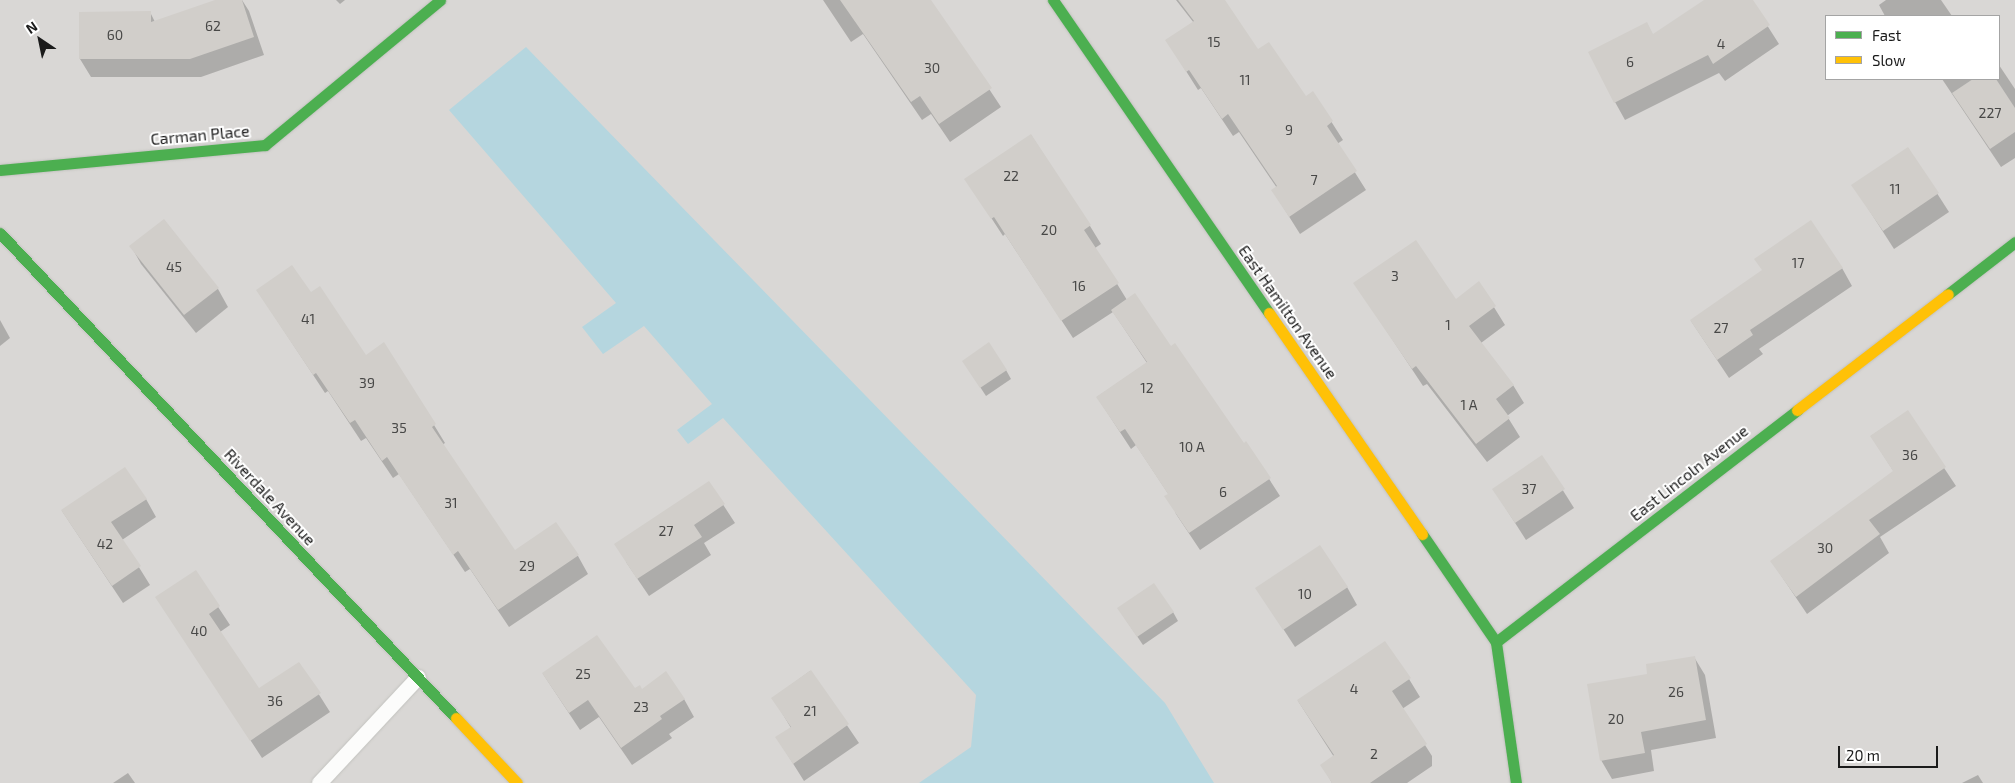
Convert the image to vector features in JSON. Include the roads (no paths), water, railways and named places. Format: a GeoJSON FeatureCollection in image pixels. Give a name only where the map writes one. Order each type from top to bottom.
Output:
{"type":"FeatureCollection","features":[{"type":"Feature","properties":{"kind":"street","name":"Carman Place"},"geometry":{"type":"LineString","coordinates":[[0,170],[265,145],[440,0]]}},
{"type":"Feature","properties":{"kind":"street","name":"East Hamilton Avenue"},"geometry":{"type":"LineString","coordinates":[[1054,0],[1496,642]]}},
{"type":"Feature","properties":{"kind":"street","name":"Riverdale Avenue"},"geometry":{"type":"LineString","coordinates":[[0,232],[517,783]]}},
{"type":"Feature","properties":{"kind":"street","name":"East Lincoln Avenue"},"geometry":{"type":"LineString","coordinates":[[1496,642],[2015,242]]}},
{"type":"Feature","properties":{"kind":"street"},"geometry":{"type":"LineString","coordinates":[[1496,642],[1516,783]]}},
{"type":"Feature","properties":{"kind":"lane"},"geometry":{"type":"LineString","coordinates":[[319,783],[418,677]]}},
{"type":"Feature","properties":{"kind":"water"},"geometry":{"type":"Polygon","coordinates":[[[526,47],[1165,703],[1214,783],[919,783],[971,747],[976,695],[723,418],[688,444],[677,430],[712,404],[644,326],[603,354],[582,327],[616,303],[449,110],[526,47]]]}}]}
